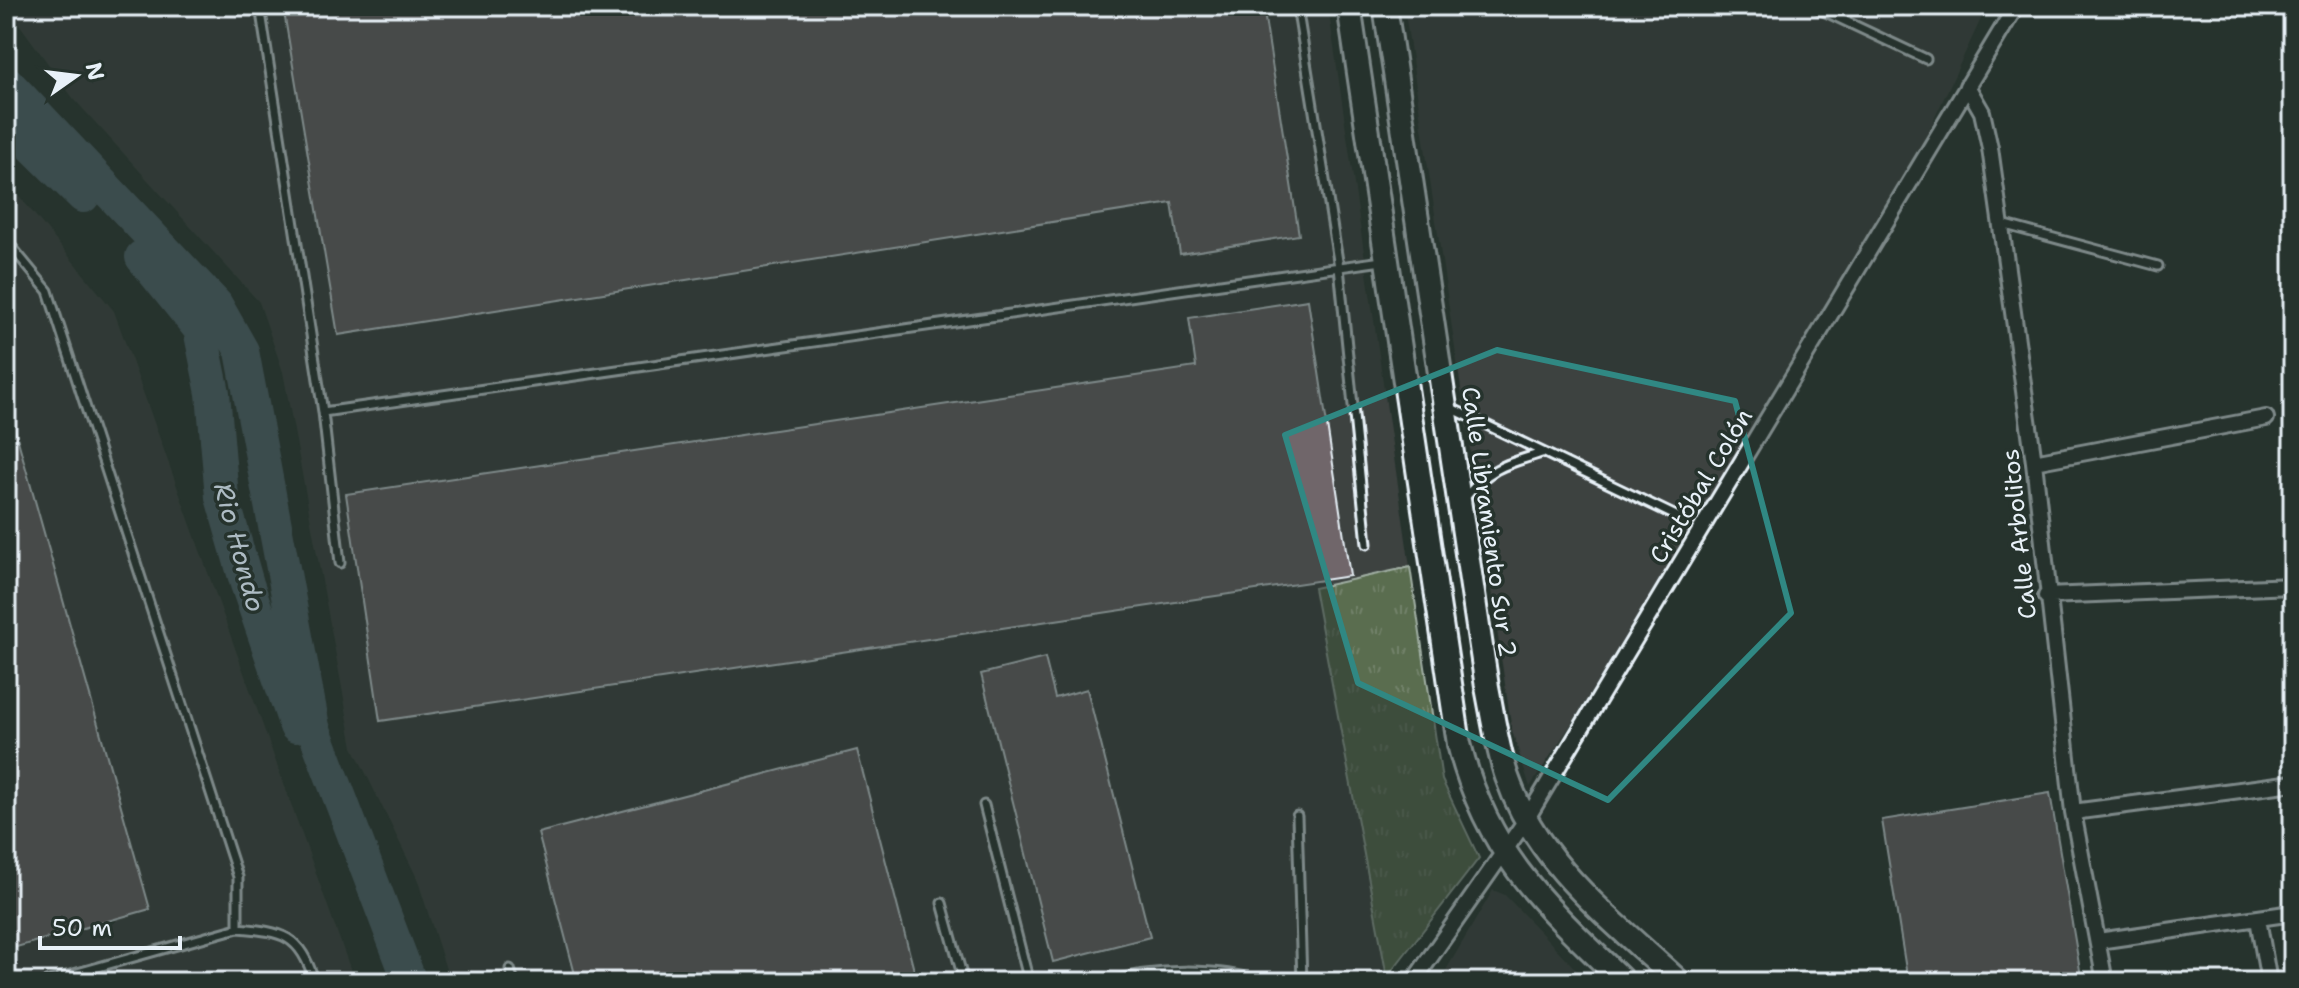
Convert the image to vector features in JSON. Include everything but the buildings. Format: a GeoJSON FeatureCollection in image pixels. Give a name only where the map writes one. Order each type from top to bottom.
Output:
{"type":"FeatureCollection","features":[{"type":"Feature","properties":{"kind":"main road"},"geometry":{"type":"LineString","coordinates":[[1349,6],[1459,744],[1467,773],[1503,851],[1540,902],[1624,982]]}},
{"type":"Feature","properties":{"kind":"main road","name":"Calle Libramiento Sur 2"},"geometry":{"type":"LineString","coordinates":[[1385,6],[1470,575],[1495,731],[1507,779],[1526,820],[1560,871],[1679,982]]}},
{"type":"Feature","properties":{"kind":"main road"},"geometry":{"type":"LineString","coordinates":[[1387,260],[1423,255]]}},
{"type":"Feature","properties":{"kind":"main road"},"geometry":{"type":"LineString","coordinates":[[1435,581],[1470,575]]}},
{"type":"Feature","properties":{"kind":"street","name":"Cristóbal Colón"},"geometry":{"type":"LineString","coordinates":[[1413,982],[1526,820],[2016,6]]}},
{"type":"Feature","properties":{"kind":"street","name":"Calle Arbolitos"},"geometry":{"type":"LineString","coordinates":[[1967,86],[1982,112],[2000,224],[2034,462],[2046,596],[2073,812],[2105,982]]}},
{"type":"Feature","properties":{"kind":"street"},"geometry":{"type":"LineString","coordinates":[[2034,462],[2266,418]]}},
{"type":"Feature","properties":{"kind":"street"},"geometry":{"type":"LineString","coordinates":[[2046,596],[2293,586]]}},
{"type":"Feature","properties":{"kind":"street"},"geometry":{"type":"LineString","coordinates":[[2073,812],[2293,783]]}},
{"type":"Feature","properties":{"kind":"street"},"geometry":{"type":"LineString","coordinates":[[2098,941],[2293,913]]}},
{"type":"Feature","properties":{"kind":"street"},"geometry":{"type":"LineString","coordinates":[[2258,919],[2269,982]]}},
{"type":"Feature","properties":{"kind":"lane"},"geometry":{"type":"LineString","coordinates":[[260,6],[323,412],[340,563]]}},
{"type":"Feature","properties":{"kind":"lane"},"geometry":{"type":"LineString","coordinates":[[1297,6],[1339,267],[1367,544]]}},
{"type":"Feature","properties":{"kind":"lane"},"geometry":{"type":"LineString","coordinates":[[1813,6],[1926,59]]}},
{"type":"Feature","properties":{"kind":"lane"},"geometry":{"type":"LineString","coordinates":[[2000,224],[2158,266]]}},
{"type":"Feature","properties":{"kind":"lane"},"geometry":{"type":"LineString","coordinates":[[6,240],[48,291],[238,877],[238,928]]}},
{"type":"Feature","properties":{"kind":"lane"},"geometry":{"type":"LineString","coordinates":[[323,412],[1387,260]]}},
{"type":"Feature","properties":{"kind":"lane"},"geometry":{"type":"LineString","coordinates":[[1445,405],[1678,517]]}},
{"type":"Feature","properties":{"kind":"lane"},"geometry":{"type":"LineString","coordinates":[[1460,505],[1481,477],[1502,465],[1542,453]]}},
{"type":"Feature","properties":{"kind":"lane"},"geometry":{"type":"LineString","coordinates":[[984,805],[1029,982]]}},
{"type":"Feature","properties":{"kind":"lane"},"geometry":{"type":"LineString","coordinates":[[1297,816],[1302,982]]}},
{"type":"Feature","properties":{"kind":"lane"},"geometry":{"type":"LineString","coordinates":[[942,903],[964,982]]}},
{"type":"Feature","properties":{"kind":"lane"},"geometry":{"type":"LineString","coordinates":[[45,982],[238,928],[281,931],[301,950],[315,982]]}},
{"type":"Feature","properties":{"kind":"lane"},"geometry":{"type":"LineString","coordinates":[[510,969],[514,982]]}},
{"type":"Feature","properties":{"kind":"lane"},"geometry":{"type":"LineString","coordinates":[[1183,982],[1189,972]]}},
{"type":"Feature","properties":{"kind":"lane"},"geometry":{"type":"LineString","coordinates":[[1108,982],[1138,973],[1189,972],[1263,982]]}},
{"type":"Feature","properties":{"kind":"highlighted area"},"geometry":{"type":"Polygon","coordinates":[[[1497,350],[1735,401],[1791,613],[1608,800],[1358,683],[1285,435],[1497,350]]]}},
{"type":"Feature","properties":{"kind":"shaded area"},"geometry":{"type":"Polygon","coordinates":[[[6,6],[1328,6],[1410,567],[1315,588],[1387,977],[1383,982],[450,982],[417,878],[353,747],[283,372],[259,302],[73,98],[6,6]]]}},
{"type":"Feature","properties":{"kind":"shaded area"},"geometry":{"type":"Polygon","coordinates":[[[1404,6],[1987,6],[1922,145],[1574,720],[1530,787],[1512,731],[1404,6]]]}},
{"type":"Feature","properties":{"kind":"shaded area"},"geometry":{"type":"Polygon","coordinates":[[[6,180],[114,311],[355,982],[6,982],[6,180]]]}},
{"type":"Feature","properties":{"kind":"shaded area"},"geometry":{"type":"Polygon","coordinates":[[[1493,890],[1505,895],[1588,982],[1439,982],[1493,890]]]}},
{"type":"Feature","properties":{"kind":"green space"},"geometry":{"type":"Polygon","coordinates":[[[1410,567],[1442,780],[1479,858],[1387,977],[1314,588],[1410,567]]]}},
{"type":"Feature","properties":{"kind":"waterway"},"geometry":{"type":"LineString","coordinates":[[6,82],[216,305],[242,351],[313,727],[410,982]]}},
{"type":"Feature","properties":{"kind":"waterway","name":"Rio Hondo"},"geometry":{"type":"LineString","coordinates":[[6,120],[83,196]]}},
{"type":"Feature","properties":{"kind":"waterway","name":"Rio Hondo"},"geometry":{"type":"LineString","coordinates":[[142,257],[200,329],[213,393],[222,497],[247,584],[296,726]]}}]}
